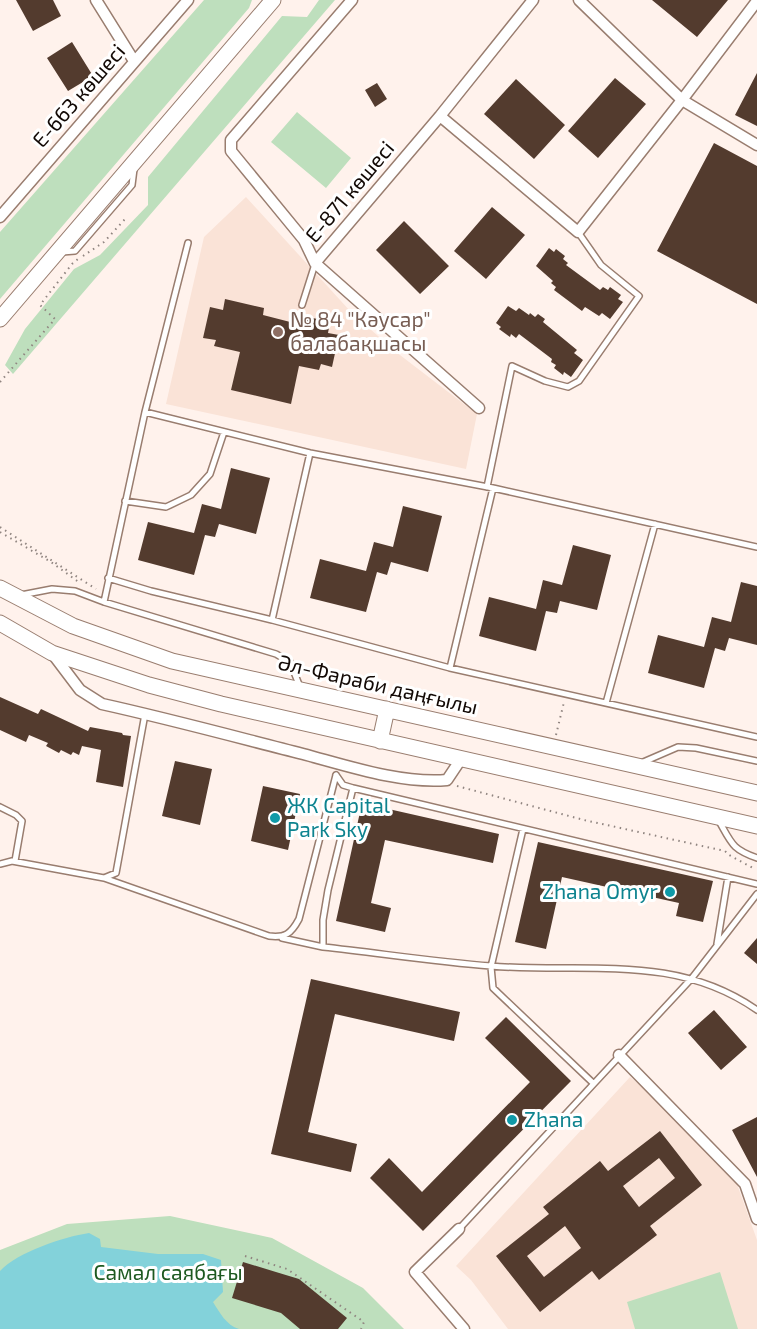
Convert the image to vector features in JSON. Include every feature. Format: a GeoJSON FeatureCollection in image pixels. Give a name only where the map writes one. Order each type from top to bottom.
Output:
{"type":"FeatureCollection","features":[{"type":"Feature","properties":{"kind":"main road"},"geometry":{"type":"LineString","coordinates":[[0,319],[269,3]]}},
{"type":"Feature","properties":{"kind":"main road","name":"Әл-Фараби даңғылы"},"geometry":{"type":"LineString","coordinates":[[6,592],[73,626],[172,661],[757,793]]}},
{"type":"Feature","properties":{"kind":"main road"},"geometry":{"type":"LineString","coordinates":[[0,623],[52,653],[169,690],[380,741],[757,826]]}},
{"type":"Feature","properties":{"kind":"main road"},"geometry":{"type":"LineString","coordinates":[[380,741],[387,709]]}},
{"type":"Feature","properties":{"kind":"street"},"geometry":{"type":"LineString","coordinates":[[96,0],[134,61]]}},
{"type":"Feature","properties":{"kind":"street","name":"Е-663 көшесі"},"geometry":{"type":"LineString","coordinates":[[0,217],[188,0]]}},
{"type":"Feature","properties":{"kind":"street"},"geometry":{"type":"LineString","coordinates":[[315,263],[304,240],[231,151],[231,140],[352,0]]}},
{"type":"Feature","properties":{"kind":"street","name":"Е-871 көшесі"},"geometry":{"type":"LineString","coordinates":[[479,408],[315,263],[440,116],[533,0]]}},
{"type":"Feature","properties":{"kind":"street"},"geometry":{"type":"LineString","coordinates":[[579,0],[682,100],[757,145]]}},
{"type":"Feature","properties":{"kind":"street"},"geometry":{"type":"LineString","coordinates":[[440,116],[578,232],[757,1]]}},
{"type":"Feature","properties":{"kind":"street"},"geometry":{"type":"LineString","coordinates":[[52,653],[80,690],[102,704],[338,764],[409,779],[447,780],[461,759]]}},
{"type":"Feature","properties":{"kind":"street"},"geometry":{"type":"LineString","coordinates":[[336,775],[338,764]]}},
{"type":"Feature","properties":{"kind":"street"},"geometry":{"type":"LineString","coordinates":[[619,1055],[745,1184],[757,1219]]}},
{"type":"Feature","properties":{"kind":"street"},"geometry":{"type":"LineString","coordinates":[[459,1229],[415,1272],[464,1329]]}},
{"type":"Feature","properties":{"kind":"lane"},"geometry":{"type":"LineString","coordinates":[[450,668],[490,487],[512,366],[545,381],[568,387],[579,381],[639,296],[601,265],[578,232]]}},
{"type":"Feature","properties":{"kind":"lane"},"geometry":{"type":"LineString","coordinates":[[103,600],[145,412],[188,243]]}},
{"type":"Feature","properties":{"kind":"lane"},"geometry":{"type":"LineString","coordinates":[[302,305],[315,263]]}},
{"type":"Feature","properties":{"kind":"lane"},"geometry":{"type":"LineString","coordinates":[[145,412],[310,453],[490,487],[757,547]]}},
{"type":"Feature","properties":{"kind":"lane"},"geometry":{"type":"LineString","coordinates":[[125,501],[166,507],[191,495],[210,474],[224,432]]}},
{"type":"Feature","properties":{"kind":"lane"},"geometry":{"type":"LineString","coordinates":[[272,620],[310,453]]}},
{"type":"Feature","properties":{"kind":"lane"},"geometry":{"type":"LineString","coordinates":[[606,703],[655,524]]}},
{"type":"Feature","properties":{"kind":"lane"},"geometry":{"type":"LineString","coordinates":[[108,578],[450,668],[757,736]]}},
{"type":"Feature","properties":{"kind":"lane"},"geometry":{"type":"LineString","coordinates":[[6,592],[52,589],[75,591],[276,654],[290,662],[301,689]]}},
{"type":"Feature","properties":{"kind":"lane"},"geometry":{"type":"LineString","coordinates":[[104,878],[116,873],[145,714]]}},
{"type":"Feature","properties":{"kind":"lane"},"geometry":{"type":"LineString","coordinates":[[636,765],[678,747],[696,748],[757,761]]}},
{"type":"Feature","properties":{"kind":"lane"},"geometry":{"type":"LineString","coordinates":[[282,938],[292,932],[299,919],[336,775]]}},
{"type":"Feature","properties":{"kind":"lane"},"geometry":{"type":"LineString","coordinates":[[336,775],[344,785],[353,788],[757,884]]}},
{"type":"Feature","properties":{"kind":"lane"},"geometry":{"type":"LineString","coordinates":[[323,947],[323,920],[328,890],[353,788]]}},
{"type":"Feature","properties":{"kind":"lane"},"geometry":{"type":"LineString","coordinates":[[0,807],[16,815],[22,821],[15,861]]}},
{"type":"Feature","properties":{"kind":"lane"},"geometry":{"type":"LineString","coordinates":[[716,816],[732,845],[739,851],[757,858]]}},
{"type":"Feature","properties":{"kind":"lane"},"geometry":{"type":"LineString","coordinates":[[523,829],[491,966],[493,988],[593,1083]]}},
{"type":"Feature","properties":{"kind":"lane"},"geometry":{"type":"LineString","coordinates":[[0,864],[15,861],[104,878],[269,936],[323,947],[491,966],[640,970],[692,978],[738,996],[757,1010]]}},
{"type":"Feature","properties":{"kind":"lane"},"geometry":{"type":"LineString","coordinates":[[717,946],[728,877]]}},
{"type":"Feature","properties":{"kind":"lane"},"geometry":{"type":"LineString","coordinates":[[459,1229],[692,978],[757,894]]}},
{"type":"Feature","properties":{"kind":"path"},"geometry":{"type":"LineString","coordinates":[[0,382],[55,319],[40,305],[72,264],[104,242],[126,218]]}},
{"type":"Feature","properties":{"kind":"path"},"geometry":{"type":"LineString","coordinates":[[0,527],[85,580],[103,600]]}},
{"type":"Feature","properties":{"kind":"path"},"geometry":{"type":"LineString","coordinates":[[0,532],[51,562],[103,600]]}},
{"type":"Feature","properties":{"kind":"path"},"geometry":{"type":"LineString","coordinates":[[437,781],[584,819],[725,850],[729,855],[753,868]]}},
{"type":"Feature","properties":{"kind":"path"},"geometry":{"type":"LineString","coordinates":[[245,1256],[287,1269],[364,1322],[361,1329]]}},
{"type":"Feature","properties":{"kind":"shaded area","name":"№ 84 \"Кәусар\" балабақшасы"},"geometry":{"type":"Polygon","coordinates":[[[246,197],[351,312],[396,352],[477,414],[466,469],[166,404],[204,237],[246,197]]]}},
{"type":"Feature","properties":{"kind":"shaded area"},"geometry":{"type":"Polygon","coordinates":[[[630,1077],[692,1128],[733,1173],[757,1240],[757,1329],[508,1329],[471,1280],[456,1266],[630,1077]]]}},
{"type":"Feature","properties":{"kind":"green space"},"geometry":{"type":"Polygon","coordinates":[[[204,0],[252,0],[249,8],[0,299],[0,232],[204,0]]]}},
{"type":"Feature","properties":{"kind":"green space"},"geometry":{"type":"Polygon","coordinates":[[[319,0],[335,0],[13,374],[5,365],[25,329],[74,269],[100,255],[148,205],[148,177],[282,16],[307,17],[319,0]]]}},
{"type":"Feature","properties":{"kind":"green space"},"geometry":{"type":"Polygon","coordinates":[[[297,112],[351,158],[326,188],[271,142],[297,112]]]}},
{"type":"Feature","properties":{"kind":"green space","name":"Самал саябағы"},"geometry":{"type":"Polygon","coordinates":[[[170,1216],[272,1238],[363,1288],[404,1329],[0,1329],[0,1250],[67,1224],[170,1216]]]}},
{"type":"Feature","properties":{"kind":"green space"},"geometry":{"type":"Polygon","coordinates":[[[720,1272],[738,1329],[635,1329],[627,1302],[720,1272]]]}},
{"type":"Feature","properties":{"kind":"water"},"geometry":{"type":"Polygon","coordinates":[[[89,1233],[100,1239],[101,1247],[158,1254],[203,1254],[221,1260],[223,1292],[213,1302],[227,1322],[239,1329],[0,1329],[0,1271],[18,1258],[42,1246],[89,1233]]]}},
{"type":"Feature","properties":{"kind":"building"},"geometry":{"type":"Polygon","coordinates":[[[16,0],[53,0],[61,16],[33,31],[16,0]]]}},
{"type":"Feature","properties":{"kind":"building"},"geometry":{"type":"Polygon","coordinates":[[[652,0],[728,0],[697,37],[652,0]]]}},
{"type":"Feature","properties":{"kind":"building"},"geometry":{"type":"Polygon","coordinates":[[[72,42],[93,76],[68,91],[47,58],[72,42]]]}},
{"type":"Feature","properties":{"kind":"building"},"geometry":{"type":"Polygon","coordinates":[[[757,73],[757,126],[735,115],[757,73]]]}},
{"type":"Feature","properties":{"kind":"building"},"geometry":{"type":"Polygon","coordinates":[[[615,78],[646,104],[598,158],[568,131],[615,78]]]}},
{"type":"Feature","properties":{"kind":"building"},"geometry":{"type":"Polygon","coordinates":[[[516,79],[565,125],[534,159],[484,114],[516,79]]]}},
{"type":"Feature","properties":{"kind":"building"},"geometry":{"type":"Polygon","coordinates":[[[377,83],[387,99],[375,107],[365,90],[377,83]]]}},
{"type":"Feature","properties":{"kind":"building"},"geometry":{"type":"Polygon","coordinates":[[[714,143],[757,166],[757,304],[657,251],[714,143]]]}},
{"type":"Feature","properties":{"kind":"building"},"geometry":{"type":"Polygon","coordinates":[[[492,207],[525,235],[486,279],[454,251],[492,207]]]}},
{"type":"Feature","properties":{"kind":"building"},"geometry":{"type":"Polygon","coordinates":[[[404,221],[449,266],[420,294],[376,250],[404,221]]]}},
{"type":"Feature","properties":{"kind":"building"},"geometry":{"type":"Polygon","coordinates":[[[549,248],[554,252],[556,249],[565,256],[563,259],[568,263],[566,265],[600,290],[603,287],[608,290],[610,287],[621,295],[618,299],[623,302],[610,319],[602,313],[599,316],[585,307],[582,311],[554,290],[556,287],[551,283],[553,281],[536,266],[549,248]]]}},
{"type":"Feature","properties":{"kind":"building"},"geometry":{"type":"Polygon","coordinates":[[[225,299],[264,308],[263,315],[298,324],[300,315],[330,322],[328,333],[339,335],[332,367],[321,364],[319,370],[299,366],[291,404],[231,390],[240,352],[214,346],[216,340],[203,338],[210,307],[223,310],[225,299]]]}},
{"type":"Feature","properties":{"kind":"building"},"geometry":{"type":"Polygon","coordinates":[[[508,306],[516,311],[519,308],[535,317],[538,314],[545,319],[543,322],[577,350],[574,353],[583,360],[571,377],[564,372],[563,375],[554,368],[556,365],[551,362],[552,359],[519,334],[516,338],[511,334],[510,337],[499,329],[501,327],[496,323],[508,306]]]}},
{"type":"Feature","properties":{"kind":"building"},"geometry":{"type":"Polygon","coordinates":[[[231,468],[270,478],[256,534],[219,524],[215,537],[205,535],[194,575],[138,560],[148,522],[194,533],[202,504],[221,509],[231,468]]]}},
{"type":"Feature","properties":{"kind":"building"},"geometry":{"type":"Polygon","coordinates":[[[403,506],[442,516],[428,572],[391,562],[387,575],[377,572],[366,612],[310,598],[320,559],[366,571],[374,542],[393,547],[403,506]]]}},
{"type":"Feature","properties":{"kind":"building"},"geometry":{"type":"Polygon","coordinates":[[[573,545],[611,555],[597,610],[560,601],[557,613],[546,611],[536,651],[479,636],[489,597],[536,609],[543,580],[562,585],[573,545]]]}},
{"type":"Feature","properties":{"kind":"building"},"geometry":{"type":"Polygon","coordinates":[[[741,582],[757,586],[757,645],[729,638],[725,651],[715,648],[704,688],[648,673],[658,635],[704,647],[712,617],[731,622],[741,582]]]}},
{"type":"Feature","properties":{"kind":"building"},"geometry":{"type":"Polygon","coordinates":[[[0,697],[38,714],[41,709],[88,731],[90,727],[131,736],[123,787],[96,782],[101,750],[82,746],[79,755],[73,752],[71,755],[61,750],[59,753],[46,746],[48,743],[29,735],[26,742],[0,730],[0,697]]]}},
{"type":"Feature","properties":{"kind":"building"},"geometry":{"type":"Polygon","coordinates":[[[175,761],[212,769],[200,825],[162,816],[175,761]]]}},
{"type":"Feature","properties":{"kind":"building","name":"ЖК Capital Park Sky"},"geometry":{"type":"Polygon","coordinates":[[[263,786],[300,794],[288,850],[251,841],[263,786]]]}},
{"type":"Feature","properties":{"kind":"building"},"geometry":{"type":"Polygon","coordinates":[[[362,803],[499,834],[493,863],[385,840],[371,903],[391,908],[385,932],[336,921],[362,803]]]}},
{"type":"Feature","properties":{"kind":"building","name":"Zhana Omyr"},"geometry":{"type":"Polygon","coordinates":[[[538,842],[713,881],[703,922],[676,916],[679,903],[562,877],[546,949],[515,942],[538,842]]]}},
{"type":"Feature","properties":{"kind":"building"},"geometry":{"type":"Polygon","coordinates":[[[757,938],[757,964],[744,953],[757,938]]]}},
{"type":"Feature","properties":{"kind":"building"},"geometry":{"type":"Polygon","coordinates":[[[311,979],[460,1012],[454,1041],[335,1014],[308,1132],[357,1144],[351,1172],[271,1154],[311,979]]]}},
{"type":"Feature","properties":{"kind":"building"},"geometry":{"type":"Polygon","coordinates":[[[714,1010],[747,1047],[721,1070],[688,1033],[714,1010]]]}},
{"type":"Feature","properties":{"kind":"building","name":"Zhana"},"geometry":{"type":"Polygon","coordinates":[[[506,1017],[571,1081],[423,1231],[370,1178],[389,1158],[422,1192],[530,1082],[485,1038],[506,1017]]]}},
{"type":"Feature","properties":{"kind":"building"},"geometry":{"type":"Polygon","coordinates":[[[757,1117],[757,1177],[732,1130],[757,1117]]]}},
{"type":"Feature","properties":{"kind":"building"},"geometry":{"type":"Polygon","coordinates":[[[660,1131],[702,1185],[650,1226],[657,1235],[599,1280],[592,1271],[540,1312],[496,1256],[549,1214],[543,1207],[600,1161],[608,1171],[660,1131]],[[659,1158],[623,1186],[639,1207],[675,1178],[659,1158]],[[565,1226],[527,1256],[544,1277],[581,1248],[565,1226]]]}},
{"type":"Feature","properties":{"kind":"building"},"geometry":{"type":"Polygon","coordinates":[[[243,1262],[299,1279],[347,1318],[338,1329],[300,1329],[281,1313],[232,1298],[243,1262]]]}},
{"type":"Feature","properties":{"kind":"place","name":"№ 84 \"Кәусар\" балабақшасы"},"geometry":{"type":"Point","coordinates":[278,332]}},
{"type":"Feature","properties":{"kind":"place","name":"ЖК Capital Park Sky"},"geometry":{"type":"Point","coordinates":[275,818]}},
{"type":"Feature","properties":{"kind":"place","name":"Zhana Omyr"},"geometry":{"type":"Point","coordinates":[670,892]}},
{"type":"Feature","properties":{"kind":"place","name":"Zhana"},"geometry":{"type":"Point","coordinates":[512,1120]}}]}
